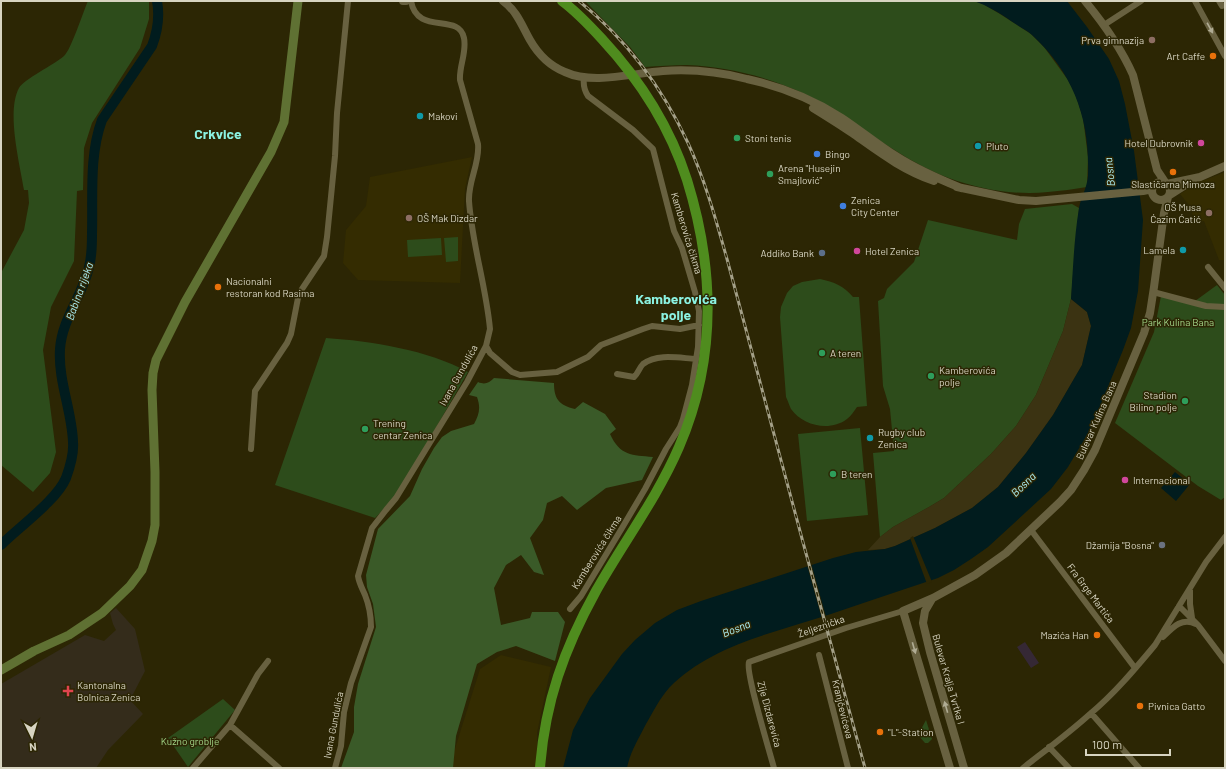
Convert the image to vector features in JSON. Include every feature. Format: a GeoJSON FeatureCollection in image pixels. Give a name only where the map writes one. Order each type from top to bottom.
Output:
{"type":"FeatureCollection","features":[{"type":"Feature","properties":{"kind":"highway"},"geometry":{"type":"LineString","coordinates":[[540,768],[549,706],[557,675],[570,642],[597,590],[659,486],[679,447],[689,422],[703,366],[708,308],[706,261],[701,233],[684,170],[665,127],[640,85],[622,61],[588,24],[562,1]]}},
{"type":"Feature","properties":{"kind":"main road"},"geometry":{"type":"LineString","coordinates":[[1,670],[34,651],[69,635],[102,613],[130,586],[142,570],[152,541],[155,525],[152,390],[153,373],[156,360],[185,302],[248,193],[279,135],[284,122],[298,1]]}},
{"type":"Feature","properties":{"kind":"street"},"geometry":{"type":"LineString","coordinates":[[251,449],[255,391],[287,343],[291,334],[298,298],[302,289],[324,256],[327,237],[348,1]]}},
{"type":"Feature","properties":{"kind":"street","name":"Ivana Gundulića"},"geometry":{"type":"LineString","coordinates":[[335,768],[340,746],[344,712],[351,683],[371,627],[367,600],[358,576],[372,528],[400,492],[454,404],[486,346],[490,329],[490,321],[469,207],[468,194],[478,144],[460,80],[465,47],[464,36],[462,31],[453,26],[418,17],[413,11],[411,1]]}},
{"type":"Feature","properties":{"kind":"street"},"geometry":{"type":"LineString","coordinates":[[503,1],[513,10],[533,45],[543,57],[564,72],[584,78],[594,78],[665,71],[698,71],[746,78],[777,88],[792,95],[851,132],[885,158],[905,169],[931,180],[961,188],[1019,200],[1048,200],[1151,191],[1160,182],[1166,183],[1200,177]]}},
{"type":"Feature","properties":{"kind":"street","name":"Bulevar Kulina Bana"},"geometry":{"type":"LineString","coordinates":[[907,610],[933,598],[975,575],[1006,553],[1071,490],[1095,450],[1144,333],[1150,313],[1162,222],[1170,188],[1157,170],[1152,155],[1133,75],[1118,45],[1086,1]]}},
{"type":"Feature","properties":{"kind":"street"},"geometry":{"type":"LineString","coordinates":[[1104,25],[1141,1]]}},
{"type":"Feature","properties":{"kind":"street"},"geometry":{"type":"LineString","coordinates":[[1195,1],[1225,56]]}},
{"type":"Feature","properties":{"kind":"street"},"geometry":{"type":"LineString","coordinates":[[1219,1],[1222,6],[1225,5]]}},
{"type":"Feature","properties":{"kind":"street","name":"Kamberovića čikma"},"geometry":{"type":"LineString","coordinates":[[570,609],[581,596],[619,535],[666,449],[680,427],[692,384],[698,347],[699,311],[682,248],[674,231],[653,149],[633,130],[588,96],[584,90],[584,78]]}},
{"type":"Feature","properties":{"kind":"street","name":"Bulevar Kulina Bana"},"geometry":{"type":"LineString","coordinates":[[1152,155],[1151,191],[1162,222]]}},
{"type":"Feature","properties":{"kind":"street"},"geometry":{"type":"LineString","coordinates":[[1151,191],[1163,200],[1200,177],[1225,166]]}},
{"type":"Feature","properties":{"kind":"street"},"geometry":{"type":"LineString","coordinates":[[1208,267],[1225,288]]}},
{"type":"Feature","properties":{"kind":"street"},"geometry":{"type":"LineString","coordinates":[[1153,292],[1206,306],[1225,307]]}},
{"type":"Feature","properties":{"kind":"street"},"geometry":{"type":"LineString","coordinates":[[486,346],[490,353],[512,372],[520,375],[557,372],[588,357],[601,345],[652,326],[680,330],[698,325]]}},
{"type":"Feature","properties":{"kind":"street"},"geometry":{"type":"LineString","coordinates":[[617,374],[634,377],[642,366],[654,358],[696,359]]}},
{"type":"Feature","properties":{"kind":"street","name":"Fra Grge Martića"},"geometry":{"type":"LineString","coordinates":[[1031,530],[1135,668]]}},
{"type":"Feature","properties":{"kind":"street"},"geometry":{"type":"LineString","coordinates":[[1155,645],[1206,562],[1225,537]]}},
{"type":"Feature","properties":{"kind":"street"},"geometry":{"type":"LineString","coordinates":[[1191,587],[1190,600],[1192,618]]}},
{"type":"Feature","properties":{"kind":"street"},"geometry":{"type":"LineString","coordinates":[[923,623],[925,611],[933,598]]}},
{"type":"Feature","properties":{"kind":"street"},"geometry":{"type":"LineString","coordinates":[[1179,606],[1198,625],[1225,661]]}},
{"type":"Feature","properties":{"kind":"street"},"geometry":{"type":"LineString","coordinates":[[923,623],[916,610],[907,610],[950,768]]}},
{"type":"Feature","properties":{"kind":"street","name":"Željeznička"},"geometry":{"type":"LineString","coordinates":[[748,665],[751,661],[846,628],[907,610]]}},
{"type":"Feature","properties":{"kind":"street"},"geometry":{"type":"LineString","coordinates":[[1023,768],[1091,714],[1155,645],[1180,622],[1189,621],[1198,625]]}},
{"type":"Feature","properties":{"kind":"street","name":"Bulevar Kralja Tvrtka I"},"geometry":{"type":"LineString","coordinates":[[923,623],[964,768]]}},
{"type":"Feature","properties":{"kind":"street","name":"Kranjčevićeva"},"geometry":{"type":"LineString","coordinates":[[818,655],[848,768]]}},
{"type":"Feature","properties":{"kind":"street"},"geometry":{"type":"LineString","coordinates":[[193,768],[230,725],[258,674],[268,661]]}},
{"type":"Feature","properties":{"kind":"street","name":"Zije Dizdarevića"},"geometry":{"type":"LineString","coordinates":[[748,665],[774,768]]}},
{"type":"Feature","properties":{"kind":"street"},"geometry":{"type":"LineString","coordinates":[[1091,714],[1139,768]]}},
{"type":"Feature","properties":{"kind":"street"},"geometry":{"type":"LineString","coordinates":[[230,725],[278,768]]}},
{"type":"Feature","properties":{"kind":"street"},"geometry":{"type":"LineString","coordinates":[[1049,747],[1069,768]]}},
{"type":"Feature","properties":{"kind":"shaded area","name":"OŠ Mak Dizdar"},"geometry":{"type":"Polygon","coordinates":[[[472,157],[465,189],[460,283],[358,280],[343,263],[346,230],[366,206],[370,177],[472,157]]]}},
{"type":"Feature","properties":{"kind":"shaded area","name":"OŠ Musa Ćazim Ćatić"},"geometry":{"type":"Polygon","coordinates":[[[1225,172],[1225,260],[1219,260],[1204,221],[1196,223],[1189,205],[1180,194],[1197,183],[1225,172]]]}},
{"type":"Feature","properties":{"kind":"shaded area","name":"Kantonalna Bolnica Zenica"},"geometry":{"type":"Polygon","coordinates":[[[116,608],[135,629],[145,671],[130,700],[143,714],[108,750],[96,768],[1,768],[1,684],[85,635],[104,641],[116,630],[110,613],[116,608]]]}},
{"type":"Feature","properties":{"kind":"shaded area"},"geometry":{"type":"Polygon","coordinates":[[[1025,642],[1039,663],[1031,668],[1017,647],[1025,642]]]}},
{"type":"Feature","properties":{"kind":"shaded area"},"geometry":{"type":"Polygon","coordinates":[[[501,655],[551,667],[537,733],[537,768],[453,768],[453,755],[480,669],[501,655]]]}},
{"type":"Feature","properties":{"kind":"green space"},"geometry":{"type":"Polygon","coordinates":[[[88,1],[149,1],[149,19],[140,48],[92,123],[84,148],[83,190],[77,191],[74,261],[51,307],[43,350],[56,452],[50,473],[33,492],[1,465],[1,273],[24,230],[29,203],[28,190],[24,190],[15,138],[15,98],[22,84],[64,56],[73,39],[88,1]]]}},
{"type":"Feature","properties":{"kind":"green space"},"geometry":{"type":"Polygon","coordinates":[[[585,1],[974,1],[983,4],[1031,34],[1044,47],[1068,80],[1075,93],[1083,118],[1088,157],[1087,187],[1053,192],[1027,193],[1006,192],[974,186],[936,173],[922,166],[883,143],[832,108],[812,97],[778,83],[760,77],[706,66],[682,65],[645,67],[630,47],[585,1]]]}},
{"type":"Feature","properties":{"kind":"green space","name":"Kamberovića polje"},"geometry":{"type":"Polygon","coordinates":[[[1072,204],[1079,208],[1071,299],[1063,331],[1036,395],[1016,426],[991,454],[944,498],[893,527],[880,537],[873,453],[894,451],[890,409],[883,386],[878,301],[884,298],[887,289],[914,262],[928,220],[1017,240],[1019,224],[1025,209],[1072,204]]]}},
{"type":"Feature","properties":{"kind":"green space"},"geometry":{"type":"Polygon","coordinates":[[[458,237],[458,261],[446,262],[444,238],[458,237]]]}},
{"type":"Feature","properties":{"kind":"green space"},"geometry":{"type":"Polygon","coordinates":[[[441,238],[442,255],[408,257],[407,240],[441,238]]]}},
{"type":"Feature","properties":{"kind":"green space"},"geometry":{"type":"Polygon","coordinates":[[[820,279],[838,285],[853,297],[859,297],[867,406],[857,407],[848,418],[840,423],[825,426],[802,420],[791,409],[786,397],[780,317],[781,307],[787,293],[793,286],[802,282],[820,279]]]}},
{"type":"Feature","properties":{"kind":"green space","name":"Park Kulina Bana"},"geometry":{"type":"Polygon","coordinates":[[[1217,285],[1225,295],[1225,497],[1221,500],[1198,486],[1115,423],[1154,332],[1161,296],[1191,304],[1217,285]]]}},
{"type":"Feature","properties":{"kind":"green space","name":"Trening centar Zenica"},"geometry":{"type":"Polygon","coordinates":[[[326,338],[362,341],[417,352],[452,364],[468,372],[396,497],[375,518],[275,485],[326,338]]]}},
{"type":"Feature","properties":{"kind":"green space"},"geometry":{"type":"Polygon","coordinates":[[[494,378],[554,383],[556,397],[565,406],[575,409],[583,402],[605,414],[616,429],[610,434],[618,447],[622,450],[633,455],[653,457],[642,480],[606,488],[577,510],[562,496],[547,503],[543,520],[530,538],[544,575],[534,572],[521,555],[506,565],[494,588],[501,625],[530,618],[532,612],[558,612],[565,622],[555,661],[516,646],[497,652],[477,664],[456,736],[453,768],[341,768],[354,732],[354,707],[358,684],[376,627],[373,604],[367,587],[366,575],[378,529],[410,496],[422,469],[442,437],[451,431],[474,424],[478,414],[479,405],[477,397],[469,395],[478,382],[487,383],[494,378]]]}},
{"type":"Feature","properties":{"kind":"green space","name":"B teren"},"geometry":{"type":"Polygon","coordinates":[[[860,428],[868,515],[807,521],[798,434],[860,428]]]}},
{"type":"Feature","properties":{"kind":"green space","name":"Kužno groblje"},"geometry":{"type":"Polygon","coordinates":[[[223,699],[235,710],[188,767],[168,738],[223,699]]]}},
{"type":"Feature","properties":{"kind":"green space"},"geometry":{"type":"Polygon","coordinates":[[[926,720],[932,739],[928,743],[925,743],[918,735],[926,720]]]}},
{"type":"Feature","properties":{"kind":"sand"},"geometry":{"type":"Polygon","coordinates":[[[1071,299],[1087,312],[1091,326],[1082,365],[1053,415],[1026,453],[998,487],[972,508],[935,528],[895,546],[885,549],[868,550],[880,537],[893,527],[944,498],[991,454],[1016,426],[1036,395],[1063,331],[1071,299]]]}},
{"type":"Feature","properties":{"kind":"water","name":"Bosna"},"geometry":{"type":"Polygon","coordinates":[[[974,1],[1067,1],[1109,59],[1119,81],[1134,151],[1143,220],[1138,291],[1131,328],[1091,428],[1068,467],[1051,489],[988,547],[954,570],[938,578],[767,634],[724,650],[686,673],[669,688],[654,710],[638,740],[630,756],[627,768],[563,768],[573,730],[590,698],[622,654],[635,640],[655,623],[677,610],[701,601],[833,558],[856,552],[885,549],[895,546],[935,528],[972,508],[998,487],[1026,453],[1053,415],[1082,365],[1091,326],[1087,312],[1071,299],[1077,219],[1088,176],[1086,135],[1082,117],[1069,82],[1059,65],[1047,50],[1027,31],[1003,15],[974,1]]]}},
{"type":"Feature","properties":{"kind":"water"},"geometry":{"type":"Polygon","coordinates":[[[1175,472],[1190,484],[1176,501],[1161,488],[1175,472]]]}},
{"type":"Feature","properties":{"kind":"pier"},"geometry":{"type":"Polygon","coordinates":[[[913,536],[932,582],[927,584],[910,538],[913,536]]]}},
{"type":"Feature","properties":{"kind":"pier"},"geometry":{"type":"Polygon","coordinates":[[[811,563],[826,617],[822,619],[807,565],[811,563]]]}},
{"type":"Feature","properties":{"kind":"waterway","name":"Babina rijeka"},"geometry":{"type":"LineString","coordinates":[[1,545],[55,495],[66,478],[70,465],[73,447],[72,430],[61,373],[60,349],[68,317],[86,277],[91,259],[92,176],[95,147],[102,120],[152,46],[158,24],[157,1]]}},
{"type":"Feature","properties":{"kind":"railway"},"geometry":{"type":"LineString","coordinates":[[579,1],[628,48],[655,84],[678,123],[700,171],[727,259],[865,768]]}},
{"type":"Feature","properties":{"kind":"place","name":"Prva gimnazija"},"geometry":{"type":"Point","coordinates":[1152,40]}},
{"type":"Feature","properties":{"kind":"place","name":"Art Caffe"},"geometry":{"type":"Point","coordinates":[1213,56]}},
{"type":"Feature","properties":{"kind":"place","name":"Makovi"},"geometry":{"type":"Point","coordinates":[420,116]}},
{"type":"Feature","properties":{"kind":"place","name":"Stoni tenis"},"geometry":{"type":"Point","coordinates":[737,138]}},
{"type":"Feature","properties":{"kind":"place","name":"Hotel Dubrovnik"},"geometry":{"type":"Point","coordinates":[1201,143]}},
{"type":"Feature","properties":{"kind":"place","name":"Pluto"},"geometry":{"type":"Point","coordinates":[978,146]}},
{"type":"Feature","properties":{"kind":"place","name":"Bingo"},"geometry":{"type":"Point","coordinates":[817,154]}},
{"type":"Feature","properties":{"kind":"place","name":"Slastičarna Mimoza"},"geometry":{"type":"Point","coordinates":[1173,172]}},
{"type":"Feature","properties":{"kind":"place","name":"Arena \"Husejin Smajlović\""},"geometry":{"type":"Point","coordinates":[770,174]}},
{"type":"Feature","properties":{"kind":"place","name":"Zenica City Center"},"geometry":{"type":"Point","coordinates":[843,206]}},
{"type":"Feature","properties":{"kind":"place","name":"OŠ Musa Ćazim Ćatić"},"geometry":{"type":"Point","coordinates":[1209,213]}},
{"type":"Feature","properties":{"kind":"place","name":"OŠ Mak Dizdar"},"geometry":{"type":"Point","coordinates":[409,218]}},
{"type":"Feature","properties":{"kind":"place","name":"Lamela"},"geometry":{"type":"Point","coordinates":[1183,250]}},
{"type":"Feature","properties":{"kind":"place","name":"Hotel Zenica"},"geometry":{"type":"Point","coordinates":[857,251]}},
{"type":"Feature","properties":{"kind":"place","name":"Addiko Bank"},"geometry":{"type":"Point","coordinates":[822,253]}},
{"type":"Feature","properties":{"kind":"place","name":"Nacionalni restoran kod Rasima"},"geometry":{"type":"Point","coordinates":[218,287]}},
{"type":"Feature","properties":{"kind":"place","name":"A teren"},"geometry":{"type":"Point","coordinates":[822,353]}},
{"type":"Feature","properties":{"kind":"place","name":"Kamberovića polje"},"geometry":{"type":"Point","coordinates":[931,376]}},
{"type":"Feature","properties":{"kind":"place","name":"Stadion Bilino polje"},"geometry":{"type":"Point","coordinates":[1185,401]}},
{"type":"Feature","properties":{"kind":"place","name":"Trening centar Zenica"},"geometry":{"type":"Point","coordinates":[365,429]}},
{"type":"Feature","properties":{"kind":"place","name":"Rugby club Zenica"},"geometry":{"type":"Point","coordinates":[870,438]}},
{"type":"Feature","properties":{"kind":"place","name":"B teren"},"geometry":{"type":"Point","coordinates":[833,474]}},
{"type":"Feature","properties":{"kind":"place","name":"Internacional"},"geometry":{"type":"Point","coordinates":[1125,480]}},
{"type":"Feature","properties":{"kind":"place","name":"Džamija \"Bosna\""},"geometry":{"type":"Point","coordinates":[1162,545]}},
{"type":"Feature","properties":{"kind":"place","name":"Mazića Han"},"geometry":{"type":"Point","coordinates":[1097,635]}},
{"type":"Feature","properties":{"kind":"place","name":"Kantonalna Bolnica Zenica"},"geometry":{"type":"Point","coordinates":[68,691]}},
{"type":"Feature","properties":{"kind":"place","name":"Pivnica Gatto"},"geometry":{"type":"Point","coordinates":[1140,706]}},
{"type":"Feature","properties":{"kind":"place","name":"\"L\"-Station"},"geometry":{"type":"Point","coordinates":[880,732]}},
{"type":"Feature","properties":{"kind":"district","name":"Crkvice"},"geometry":{"type":"Point","coordinates":[218,133]}},
{"type":"Feature","properties":{"kind":"district","name":"Kamberovića polje"},"geometry":{"type":"Point","coordinates":[676,306]}}]}
